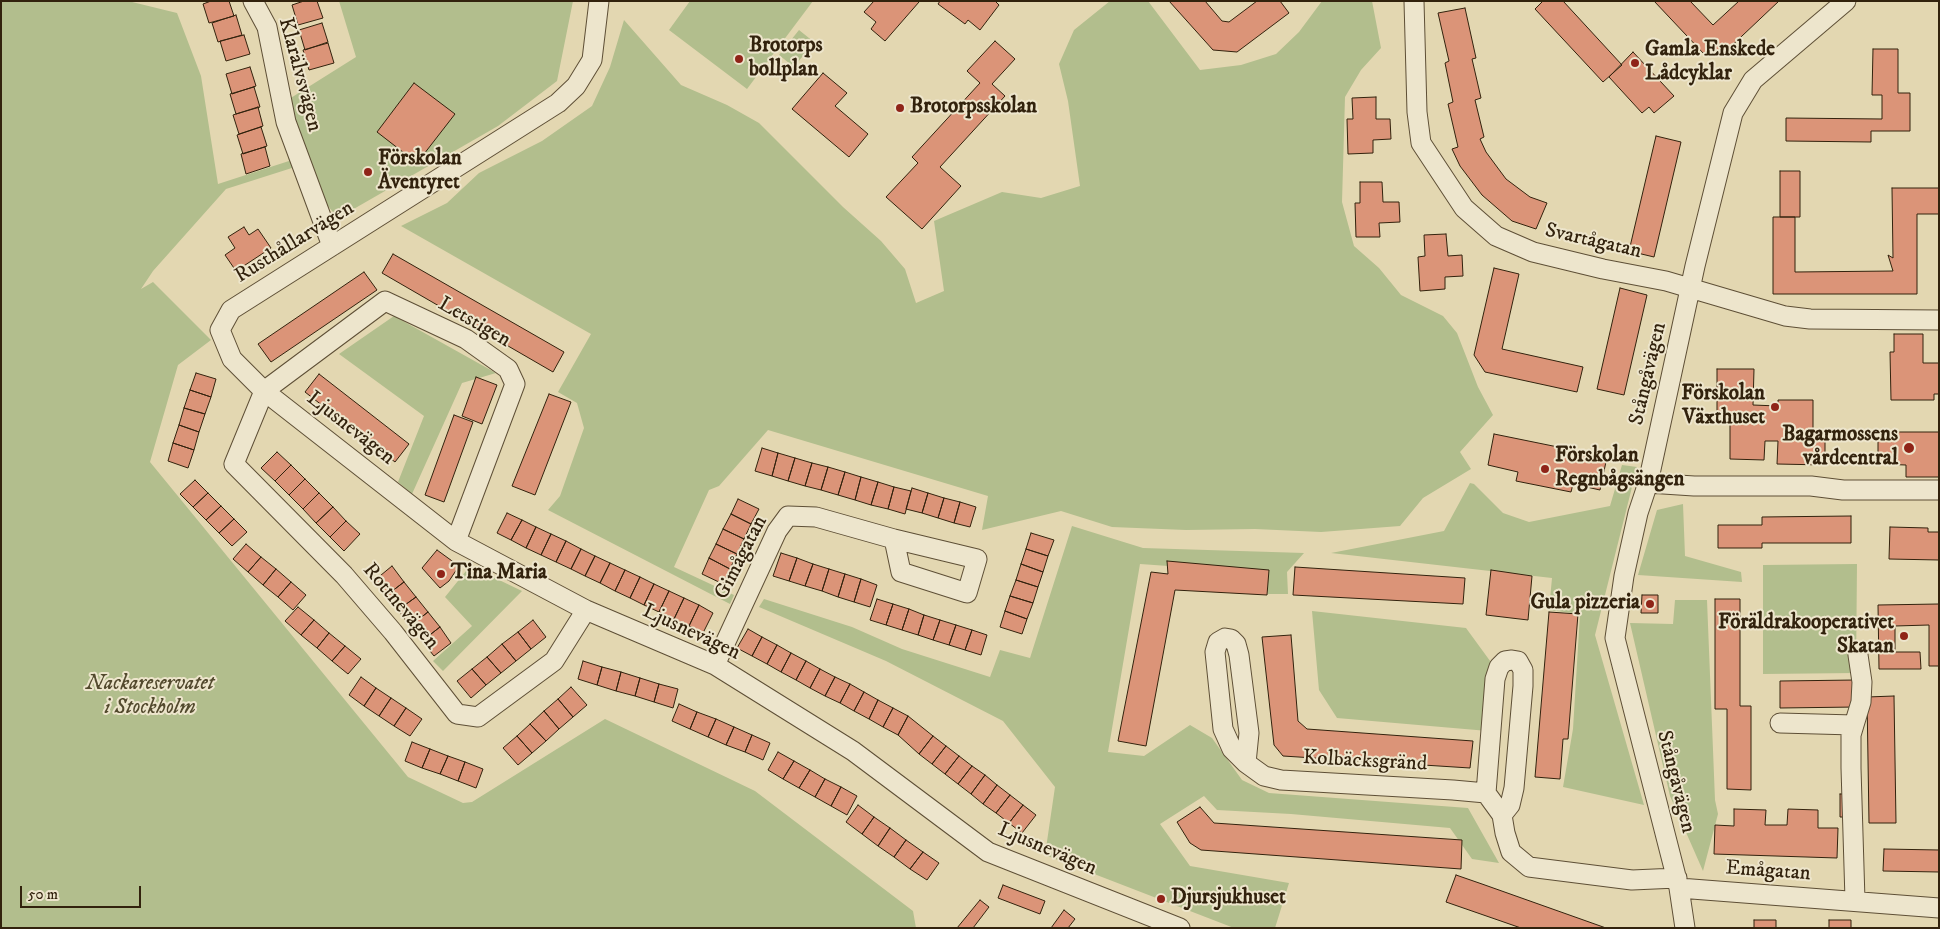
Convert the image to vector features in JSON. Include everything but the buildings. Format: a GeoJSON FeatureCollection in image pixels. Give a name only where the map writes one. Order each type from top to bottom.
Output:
{"type":"FeatureCollection","features":[{"type":"Feature","properties":{"kind":"street","name":"Klarälvsvägen"},"geometry":{"type":"LineString","coordinates":[[253,1],[267,27],[286,122],[332,246]]}},
{"type":"Feature","properties":{"kind":"street","name":"Rusthållarvägen"},"geometry":{"type":"LineString","coordinates":[[220,330],[231,310],[558,103],[576,86],[592,60],[598,1]]}},
{"type":"Feature","properties":{"kind":"street","name":"Svartågatan"},"geometry":{"type":"LineString","coordinates":[[1414,1],[1417,112],[1421,143],[1464,208],[1496,236],[1533,252],[1603,270],[1636,274],[1798,318],[1939,320]]}},
{"type":"Feature","properties":{"kind":"street","name":"Stångåvägen"},"geometry":{"type":"LineString","coordinates":[[1685,928],[1678,883],[1615,638],[1626,567],[1638,513],[1648,483],[1660,421],[1733,113],[1753,80],[1846,1]]}},
{"type":"Feature","properties":{"kind":"street","name":"Letstigen"},"geometry":{"type":"LineString","coordinates":[[264,391],[385,301],[466,339],[508,369],[515,384],[456,541]]}},
{"type":"Feature","properties":{"kind":"street","name":"Ljusnevägen"},"geometry":{"type":"LineString","coordinates":[[220,330],[232,358],[264,391],[456,541],[586,610],[715,664],[853,751],[988,852],[1180,928]]}},
{"type":"Feature","properties":{"kind":"street","name":"Rottnevägen"},"geometry":{"type":"LineString","coordinates":[[264,391],[234,464],[344,574],[393,632],[457,714],[478,717],[554,661],[586,610]]}},
{"type":"Feature","properties":{"kind":"street"},"geometry":{"type":"LineString","coordinates":[[1648,483],[1694,486],[1811,486],[1843,490],[1939,490]]}},
{"type":"Feature","properties":{"kind":"street","name":"Gimågatan"},"geometry":{"type":"LineString","coordinates":[[715,664],[777,531],[788,516],[816,517],[894,539]]}},
{"type":"Feature","properties":{"kind":"street","name":"Kolbäcksgränd"},"geometry":{"type":"LineString","coordinates":[[1246,763],[1249,733],[1239,655],[1236,644],[1231,639],[1225,638],[1218,642],[1215,652],[1223,729],[1232,749],[1246,763],[1264,776],[1281,780],[1486,793]]}},
{"type":"Feature","properties":{"kind":"street"},"geometry":{"type":"LineString","coordinates":[[1855,900],[1851,735],[1861,702],[1862,682],[1858,655]]}},
{"type":"Feature","properties":{"kind":"street"},"geometry":{"type":"LineString","coordinates":[[1502,815],[1510,806],[1514,788],[1523,686],[1523,670],[1518,661],[1512,660],[1505,661],[1499,667],[1495,679],[1486,793],[1502,815],[1505,833],[1512,852],[1530,868],[1632,880],[1678,883]]}},
{"type":"Feature","properties":{"kind":"street"},"geometry":{"type":"LineString","coordinates":[[1780,724],[1854,725]]}},
{"type":"Feature","properties":{"kind":"street","name":"Emågatan"},"geometry":{"type":"LineString","coordinates":[[1678,883],[1939,908]]}},
{"type":"Feature","properties":{"kind":"green space","name":"Nackareservatet i Stockholm"},"geometry":{"type":"Polygon","coordinates":[[[1,1],[128,1],[177,13],[201,76],[218,184],[289,161],[278,106],[356,57],[339,1],[573,1],[557,81],[498,126],[338,218],[295,167],[226,189],[153,271],[141,289],[153,282],[211,340],[178,365],[150,462],[408,777],[463,803],[472,802],[605,719],[755,791],[913,911],[916,928],[1,928],[1,1]]]}},
{"type":"Feature","properties":{"kind":"green space","name":"Brotorps bollplan"},"geometry":{"type":"Polygon","coordinates":[[[690,1],[813,1],[747,89],[669,30],[690,1]]]}},
{"type":"Feature","properties":{"kind":"green space"},"geometry":{"type":"Polygon","coordinates":[[[1110,1],[1148,1],[1200,70],[1241,65],[1276,54],[1299,32],[1322,1],[1372,1],[1381,48],[1361,70],[1345,97],[1342,202],[1354,246],[1379,268],[1401,295],[1443,316],[1457,333],[1478,387],[1493,415],[1460,452],[1471,469],[1423,498],[1400,526],[1321,532],[1112,527],[1061,511],[982,530],[988,496],[768,430],[719,486],[709,490],[674,567],[734,595],[730,604],[548,510],[560,496],[584,428],[577,403],[558,392],[591,334],[401,226],[447,203],[479,173],[542,141],[592,106],[610,67],[624,20],[681,85],[727,105],[759,123],[843,207],[881,241],[905,269],[916,303],[944,291],[934,221],[1002,192],[1041,198],[1080,186],[1068,101],[1059,64],[1074,30],[1110,1]]]}},
{"type":"Feature","properties":{"kind":"green space"},"geometry":{"type":"Polygon","coordinates":[[[799,30],[814,42],[794,67],[779,55],[799,30]]]}},
{"type":"Feature","properties":{"kind":"green space"},"geometry":{"type":"Polygon","coordinates":[[[394,316],[496,373],[462,383],[412,494],[398,482],[424,416],[339,354],[394,316]]]}},
{"type":"Feature","properties":{"kind":"green space"},"geometry":{"type":"Polygon","coordinates":[[[1622,465],[1637,467],[1595,635],[1644,805],[1563,787],[1573,729],[1580,614],[1549,610],[1552,578],[1331,553],[1444,531],[1470,483],[1474,484],[1503,513],[1529,522],[1610,506],[1622,465]]]}},
{"type":"Feature","properties":{"kind":"green space"},"geometry":{"type":"Polygon","coordinates":[[[1683,504],[1685,556],[1741,572],[1742,582],[1638,575],[1657,510],[1683,504]]]}},
{"type":"Feature","properties":{"kind":"green space"},"geometry":{"type":"Polygon","coordinates":[[[1072,526],[1143,548],[1304,553],[1287,572],[1288,594],[1268,594],[1268,573],[1140,564],[1108,752],[1144,756],[1190,725],[1212,738],[1242,780],[1269,793],[1468,808],[1499,863],[1472,859],[1450,828],[1291,814],[1217,810],[1204,796],[1160,824],[1190,866],[1289,883],[1275,928],[1234,928],[1045,855],[1055,787],[1003,721],[886,661],[759,607],[764,599],[852,627],[902,649],[990,677],[1000,650],[1030,658],[1072,526]]]}},
{"type":"Feature","properties":{"kind":"green space"},"geometry":{"type":"Polygon","coordinates":[[[1857,564],[1856,673],[1763,674],[1763,565],[1857,564]]]}},
{"type":"Feature","properties":{"kind":"green space"},"geometry":{"type":"Polygon","coordinates":[[[470,566],[522,591],[443,671],[433,661],[472,626],[445,597],[470,566]]]}},
{"type":"Feature","properties":{"kind":"green space"},"geometry":{"type":"Polygon","coordinates":[[[1675,600],[1707,600],[1715,800],[1718,814],[1703,871],[1670,796],[1630,623],[1673,624],[1675,600]]]}},
{"type":"Feature","properties":{"kind":"green space"},"geometry":{"type":"Polygon","coordinates":[[[1312,611],[1466,628],[1493,665],[1488,731],[1337,718],[1319,690],[1312,611]]]}},
{"type":"Feature","properties":{"kind":"place","name":"Brotorps bollplan"},"geometry":{"type":"Point","coordinates":[739,59]}},
{"type":"Feature","properties":{"kind":"place","name":"Gamla Enskede Lådcyklar"},"geometry":{"type":"Point","coordinates":[1635,63]}},
{"type":"Feature","properties":{"kind":"place","name":"Brotorpsskolan"},"geometry":{"type":"Point","coordinates":[900,108]}},
{"type":"Feature","properties":{"kind":"place","name":"Förskolan Äventyret"},"geometry":{"type":"Point","coordinates":[368,172]}},
{"type":"Feature","properties":{"kind":"place","name":"Förskolan Växthuset"},"geometry":{"type":"Point","coordinates":[1775,407]}},
{"type":"Feature","properties":{"kind":"place","name":"Bagarmossens vårdcentral"},"geometry":{"type":"Point","coordinates":[1909,448]}},
{"type":"Feature","properties":{"kind":"place","name":"Förskolan Regnbågsängen"},"geometry":{"type":"Point","coordinates":[1545,469]}},
{"type":"Feature","properties":{"kind":"place","name":"Tina Maria"},"geometry":{"type":"Point","coordinates":[441,574]}},
{"type":"Feature","properties":{"kind":"place","name":"Gula pizzeria"},"geometry":{"type":"Point","coordinates":[1650,604]}},
{"type":"Feature","properties":{"kind":"place","name":"Föräldrakooperativet Skatan"},"geometry":{"type":"Point","coordinates":[1904,636]}},
{"type":"Feature","properties":{"kind":"place","name":"Djursjukhuset"},"geometry":{"type":"Point","coordinates":[1161,899]}}]}
